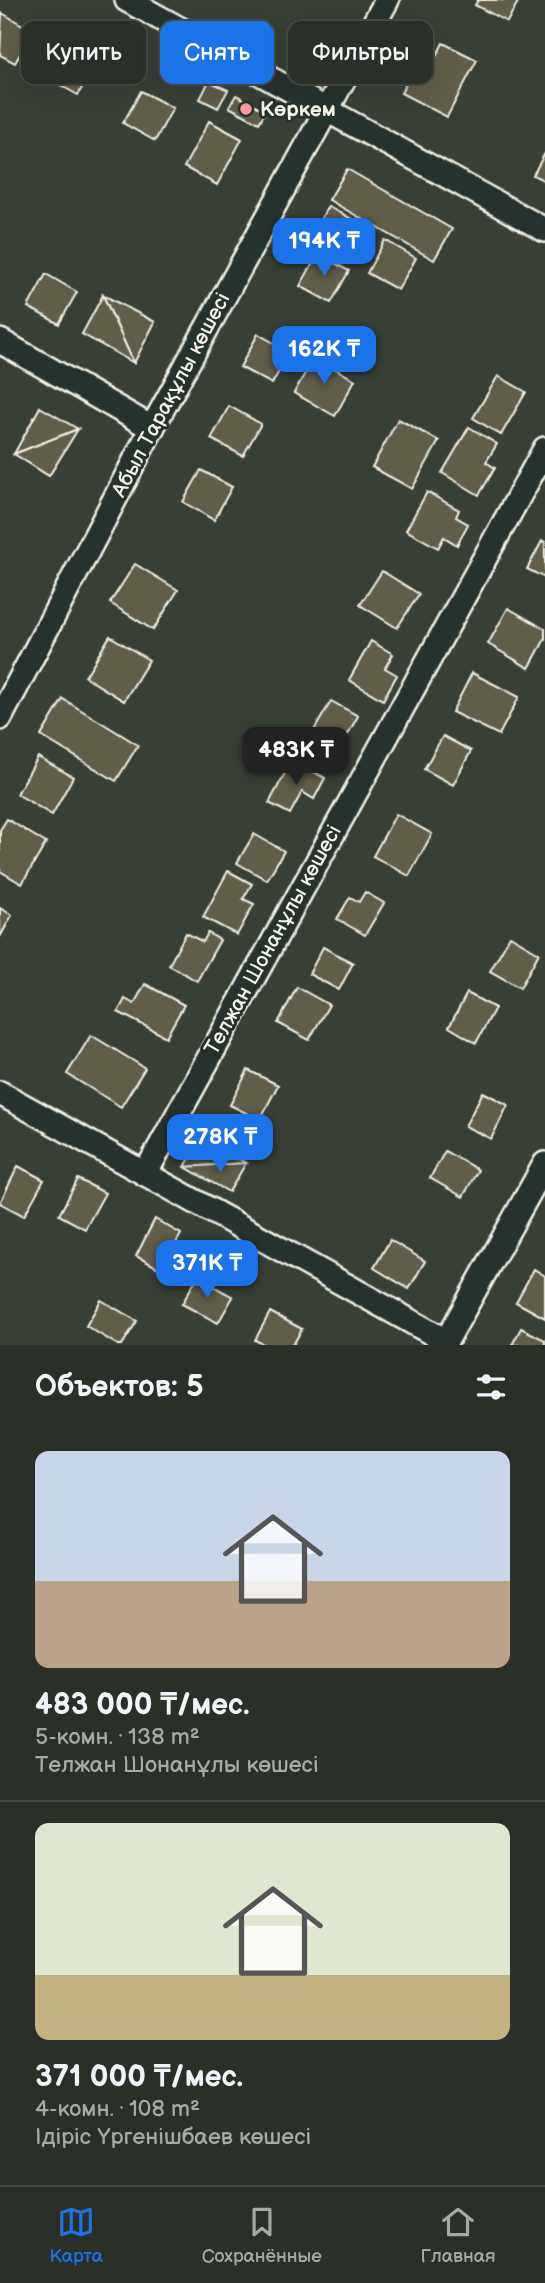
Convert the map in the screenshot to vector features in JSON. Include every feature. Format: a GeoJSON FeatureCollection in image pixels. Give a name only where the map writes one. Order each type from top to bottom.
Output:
{"type":"FeatureCollection","features":[{"type":"Feature","properties":{"kind":"street"},"geometry":{"type":"LineString","coordinates":[[127,0],[545,230]]}},
{"type":"Feature","properties":{"kind":"street","name":"Абыл Тарақұлы көшесі"},"geometry":{"type":"LineString","coordinates":[[0,718],[152,428],[387,0]]}},
{"type":"Feature","properties":{"kind":"street"},"geometry":{"type":"LineString","coordinates":[[0,341],[152,428]]}},
{"type":"Feature","properties":{"kind":"street","name":"Телжан Шонанұлы көшесі"},"geometry":{"type":"LineString","coordinates":[[145,1174],[545,449]]}},
{"type":"Feature","properties":{"kind":"street"},"geometry":{"type":"LineString","coordinates":[[0,1093],[445,1343],[545,1164]]}},
{"type":"Feature","properties":{"kind":"building"},"geometry":{"type":"Polygon","coordinates":[[[478,0],[519,0],[507,22],[475,5],[478,0]]]}},
{"type":"Feature","properties":{"kind":"building"},"geometry":{"type":"Polygon","coordinates":[[[2,13],[21,24],[21,52],[15,63],[0,55],[2,13]]]}},
{"type":"Feature","properties":{"kind":"building"},"geometry":{"type":"Polygon","coordinates":[[[443,43],[477,60],[447,117],[401,93],[406,84],[433,84],[433,62],[443,43]]]}},
{"type":"Feature","properties":{"kind":"building"},"geometry":{"type":"Polygon","coordinates":[[[58,84],[84,84],[78,95],[58,84]]]}},
{"type":"Feature","properties":{"kind":"building"},"geometry":{"type":"Polygon","coordinates":[[[208,84],[215,84],[228,90],[218,108],[200,99],[208,84]]]}},
{"type":"Feature","properties":{"kind":"building"},"geometry":{"type":"Polygon","coordinates":[[[141,91],[173,108],[155,141],[123,123],[141,91]]]}},
{"type":"Feature","properties":{"kind":"building"},"geometry":{"type":"Polygon","coordinates":[[[236,95],[266,111],[259,123],[229,107],[236,95]]]}},
{"type":"Feature","properties":{"kind":"building"},"geometry":{"type":"Polygon","coordinates":[[[209,121],[242,139],[217,185],[184,167],[209,121]]]}},
{"type":"Feature","properties":{"kind":"building"},"geometry":{"type":"Polygon","coordinates":[[[545,153],[545,181],[533,175],[545,153]]]}},
{"type":"Feature","properties":{"kind":"building"},"geometry":{"type":"Polygon","coordinates":[[[347,169],[452,229],[434,260],[329,200],[347,169]]]}},
{"type":"Feature","properties":{"kind":"building"},"geometry":{"type":"Polygon","coordinates":[[[328,206],[359,223],[341,255],[310,238],[328,206]]]}},
{"type":"Feature","properties":{"kind":"building"},"geometry":{"type":"Polygon","coordinates":[[[385,240],[416,258],[398,290],[367,273],[385,240]]]}},
{"type":"Feature","properties":{"kind":"building"},"geometry":{"type":"Polygon","coordinates":[[[318,254],[349,271],[331,303],[300,286],[318,254]]]}},
{"type":"Feature","properties":{"kind":"building"},"geometry":{"type":"Polygon","coordinates":[[[46,274],[77,292],[59,324],[28,307],[46,274]]]}},
{"type":"Feature","properties":{"kind":"building"},"geometry":{"type":"Polygon","coordinates":[[[103,295],[134,363],[82,334],[103,295]]]}},
{"type":"Feature","properties":{"kind":"building"},"geometry":{"type":"Polygon","coordinates":[[[103,295],[155,322],[134,363],[103,295]]]}},
{"type":"Feature","properties":{"kind":"building"},"geometry":{"type":"Polygon","coordinates":[[[258,334],[290,352],[272,384],[240,367],[258,334]]]}},
{"type":"Feature","properties":{"kind":"building"},"geometry":{"type":"Polygon","coordinates":[[[314,357],[355,380],[335,416],[294,393],[314,357]]]}},
{"type":"Feature","properties":{"kind":"building"},"geometry":{"type":"Polygon","coordinates":[[[498,376],[526,392],[501,435],[473,418],[498,376]]]}},
{"type":"Feature","properties":{"kind":"building"},"geometry":{"type":"Polygon","coordinates":[[[229,406],[261,424],[243,456],[211,439],[229,406]]]}},
{"type":"Feature","properties":{"kind":"building"},"geometry":{"type":"Polygon","coordinates":[[[40,407],[78,429],[14,454],[40,407]]]}},
{"type":"Feature","properties":{"kind":"building"},"geometry":{"type":"Polygon","coordinates":[[[398,419],[439,441],[412,489],[372,467],[398,419]]]}},
{"type":"Feature","properties":{"kind":"building"},"geometry":{"type":"Polygon","coordinates":[[[469,427],[497,444],[486,462],[495,468],[479,495],[442,473],[469,427]]]}},
{"type":"Feature","properties":{"kind":"building"},"geometry":{"type":"Polygon","coordinates":[[[78,429],[49,476],[14,454],[78,429]]]}},
{"type":"Feature","properties":{"kind":"building"},"geometry":{"type":"Polygon","coordinates":[[[201,470],[232,487],[214,520],[183,502],[201,470]]]}},
{"type":"Feature","properties":{"kind":"building"},"geometry":{"type":"Polygon","coordinates":[[[427,492],[459,510],[456,517],[468,524],[457,545],[444,537],[438,548],[406,530],[427,492]]]}},
{"type":"Feature","properties":{"kind":"building"},"geometry":{"type":"Polygon","coordinates":[[[542,541],[545,542],[545,578],[527,569],[542,541]]]}},
{"type":"Feature","properties":{"kind":"building"},"geometry":{"type":"Polygon","coordinates":[[[135,564],[178,590],[153,630],[110,603],[135,564]]]}},
{"type":"Feature","properties":{"kind":"building"},"geometry":{"type":"Polygon","coordinates":[[[382,571],[419,594],[397,628],[360,605],[382,571]]]}},
{"type":"Feature","properties":{"kind":"building"},"geometry":{"type":"Polygon","coordinates":[[[508,608],[545,629],[545,639],[529,668],[488,644],[508,608]]]}},
{"type":"Feature","properties":{"kind":"building"},"geometry":{"type":"Polygon","coordinates":[[[110,636],[149,660],[124,701],[85,677],[110,636]]]}},
{"type":"Feature","properties":{"kind":"building"},"geometry":{"type":"Polygon","coordinates":[[[371,641],[393,654],[385,668],[397,675],[383,700],[349,680],[371,641]]]}},
{"type":"Feature","properties":{"kind":"building"},"geometry":{"type":"Polygon","coordinates":[[[472,673],[519,697],[499,735],[452,712],[472,673]]]}},
{"type":"Feature","properties":{"kind":"building"},"geometry":{"type":"Polygon","coordinates":[[[63,699],[138,745],[116,781],[41,736],[63,699]]]}},
{"type":"Feature","properties":{"kind":"building"},"geometry":{"type":"Polygon","coordinates":[[[331,701],[358,716],[341,747],[313,732],[331,701]]]}},
{"type":"Feature","properties":{"kind":"building"},"geometry":{"type":"Polygon","coordinates":[[[443,736],[471,751],[453,785],[424,769],[443,736]]]}},
{"type":"Feature","properties":{"kind":"building"},"geometry":{"type":"Polygon","coordinates":[[[38,757],[73,777],[52,815],[17,794],[38,757]]]}},
{"type":"Feature","properties":{"kind":"building"},"geometry":{"type":"Polygon","coordinates":[[[292,760],[325,778],[314,799],[302,792],[290,814],[269,803],[292,760]]]}},
{"type":"Feature","properties":{"kind":"building"},"geometry":{"type":"Polygon","coordinates":[[[396,814],[432,834],[409,876],[373,856],[396,814]]]}},
{"type":"Feature","properties":{"kind":"building"},"geometry":{"type":"Polygon","coordinates":[[[7,819],[46,843],[22,884],[0,871],[0,830],[7,819]]]}},
{"type":"Feature","properties":{"kind":"building"},"geometry":{"type":"Polygon","coordinates":[[[254,834],[284,851],[267,880],[237,863],[254,834]]]}},
{"type":"Feature","properties":{"kind":"building"},"geometry":{"type":"Polygon","coordinates":[[[228,871],[252,884],[243,899],[254,904],[237,935],[203,917],[228,871]]]}},
{"type":"Feature","properties":{"kind":"building"},"geometry":{"type":"Polygon","coordinates":[[[365,892],[384,903],[365,935],[337,919],[350,897],[359,902],[365,892]]]}},
{"type":"Feature","properties":{"kind":"building"},"geometry":{"type":"Polygon","coordinates":[[[0,908],[12,915],[0,937],[0,908]]]}},
{"type":"Feature","properties":{"kind":"building"},"geometry":{"type":"Polygon","coordinates":[[[186,933],[203,942],[208,933],[220,940],[197,981],[169,965],[186,933]]]}},
{"type":"Feature","properties":{"kind":"building"},"geometry":{"type":"Polygon","coordinates":[[[510,936],[539,953],[520,988],[490,971],[510,936]]]}},
{"type":"Feature","properties":{"kind":"building"},"geometry":{"type":"Polygon","coordinates":[[[323,947],[353,963],[339,990],[309,974],[323,947]]]}},
{"type":"Feature","properties":{"kind":"building"},"geometry":{"type":"Polygon","coordinates":[[[145,984],[184,1005],[166,1037],[118,1012],[125,999],[134,1004],[145,984]]]}},
{"type":"Feature","properties":{"kind":"building"},"geometry":{"type":"Polygon","coordinates":[[[297,987],[329,1005],[309,1040],[278,1023],[297,987]]]}},
{"type":"Feature","properties":{"kind":"building"},"geometry":{"type":"Polygon","coordinates":[[[467,993],[495,1008],[476,1043],[449,1027],[467,993]]]}},
{"type":"Feature","properties":{"kind":"building"},"geometry":{"type":"Polygon","coordinates":[[[91,1035],[145,1068],[121,1107],[67,1074],[91,1035]]]}},
{"type":"Feature","properties":{"kind":"building"},"geometry":{"type":"Polygon","coordinates":[[[248,1070],[278,1085],[260,1120],[230,1105],[248,1070]]]}},
{"type":"Feature","properties":{"kind":"building"},"geometry":{"type":"Polygon","coordinates":[[[483,1092],[508,1105],[491,1139],[465,1126],[483,1092]]]}},
{"type":"Feature","properties":{"kind":"building"},"geometry":{"type":"Polygon","coordinates":[[[201,1138],[246,1163],[185,1167],[201,1138]]]}},
{"type":"Feature","properties":{"kind":"building"},"geometry":{"type":"Polygon","coordinates":[[[445,1151],[478,1170],[463,1197],[430,1178],[445,1151]]]}},
{"type":"Feature","properties":{"kind":"building"},"geometry":{"type":"Polygon","coordinates":[[[246,1163],[229,1192],[185,1167],[246,1163]]]}},
{"type":"Feature","properties":{"kind":"building"},"geometry":{"type":"Polygon","coordinates":[[[18,1166],[44,1180],[24,1216],[0,1203],[18,1166]]]}},
{"type":"Feature","properties":{"kind":"building"},"geometry":{"type":"Polygon","coordinates":[[[78,1179],[105,1193],[85,1229],[59,1215],[78,1179]]]}},
{"type":"Feature","properties":{"kind":"building"},"geometry":{"type":"Polygon","coordinates":[[[155,1219],[181,1234],[162,1270],[136,1256],[155,1219]]]}},
{"type":"Feature","properties":{"kind":"building"},"geometry":{"type":"Polygon","coordinates":[[[390,1240],[425,1261],[409,1289],[374,1268],[390,1240]]]}},
{"type":"Feature","properties":{"kind":"building"},"geometry":{"type":"Polygon","coordinates":[[[534,1269],[545,1276],[545,1318],[516,1302],[534,1269]]]}},
{"type":"Feature","properties":{"kind":"building"},"geometry":{"type":"Polygon","coordinates":[[[197,1277],[233,1297],[218,1323],[182,1304],[197,1277]]]}},
{"type":"Feature","properties":{"kind":"building"},"geometry":{"type":"Polygon","coordinates":[[[101,1300],[137,1321],[122,1345],[86,1326],[101,1300]]]}},
{"type":"Feature","properties":{"kind":"building"},"geometry":{"type":"Polygon","coordinates":[[[270,1312],[302,1329],[293,1345],[265,1345],[255,1340],[270,1312]]]}},
{"type":"Feature","properties":{"kind":"building"},"geometry":{"type":"Polygon","coordinates":[[[521,1328],[545,1340],[545,1345],[512,1345],[521,1328]]]}},
{"type":"Feature","properties":{"kind":"place","name":"Көркем"},"geometry":{"type":"Point","coordinates":[246,109]}}]}
